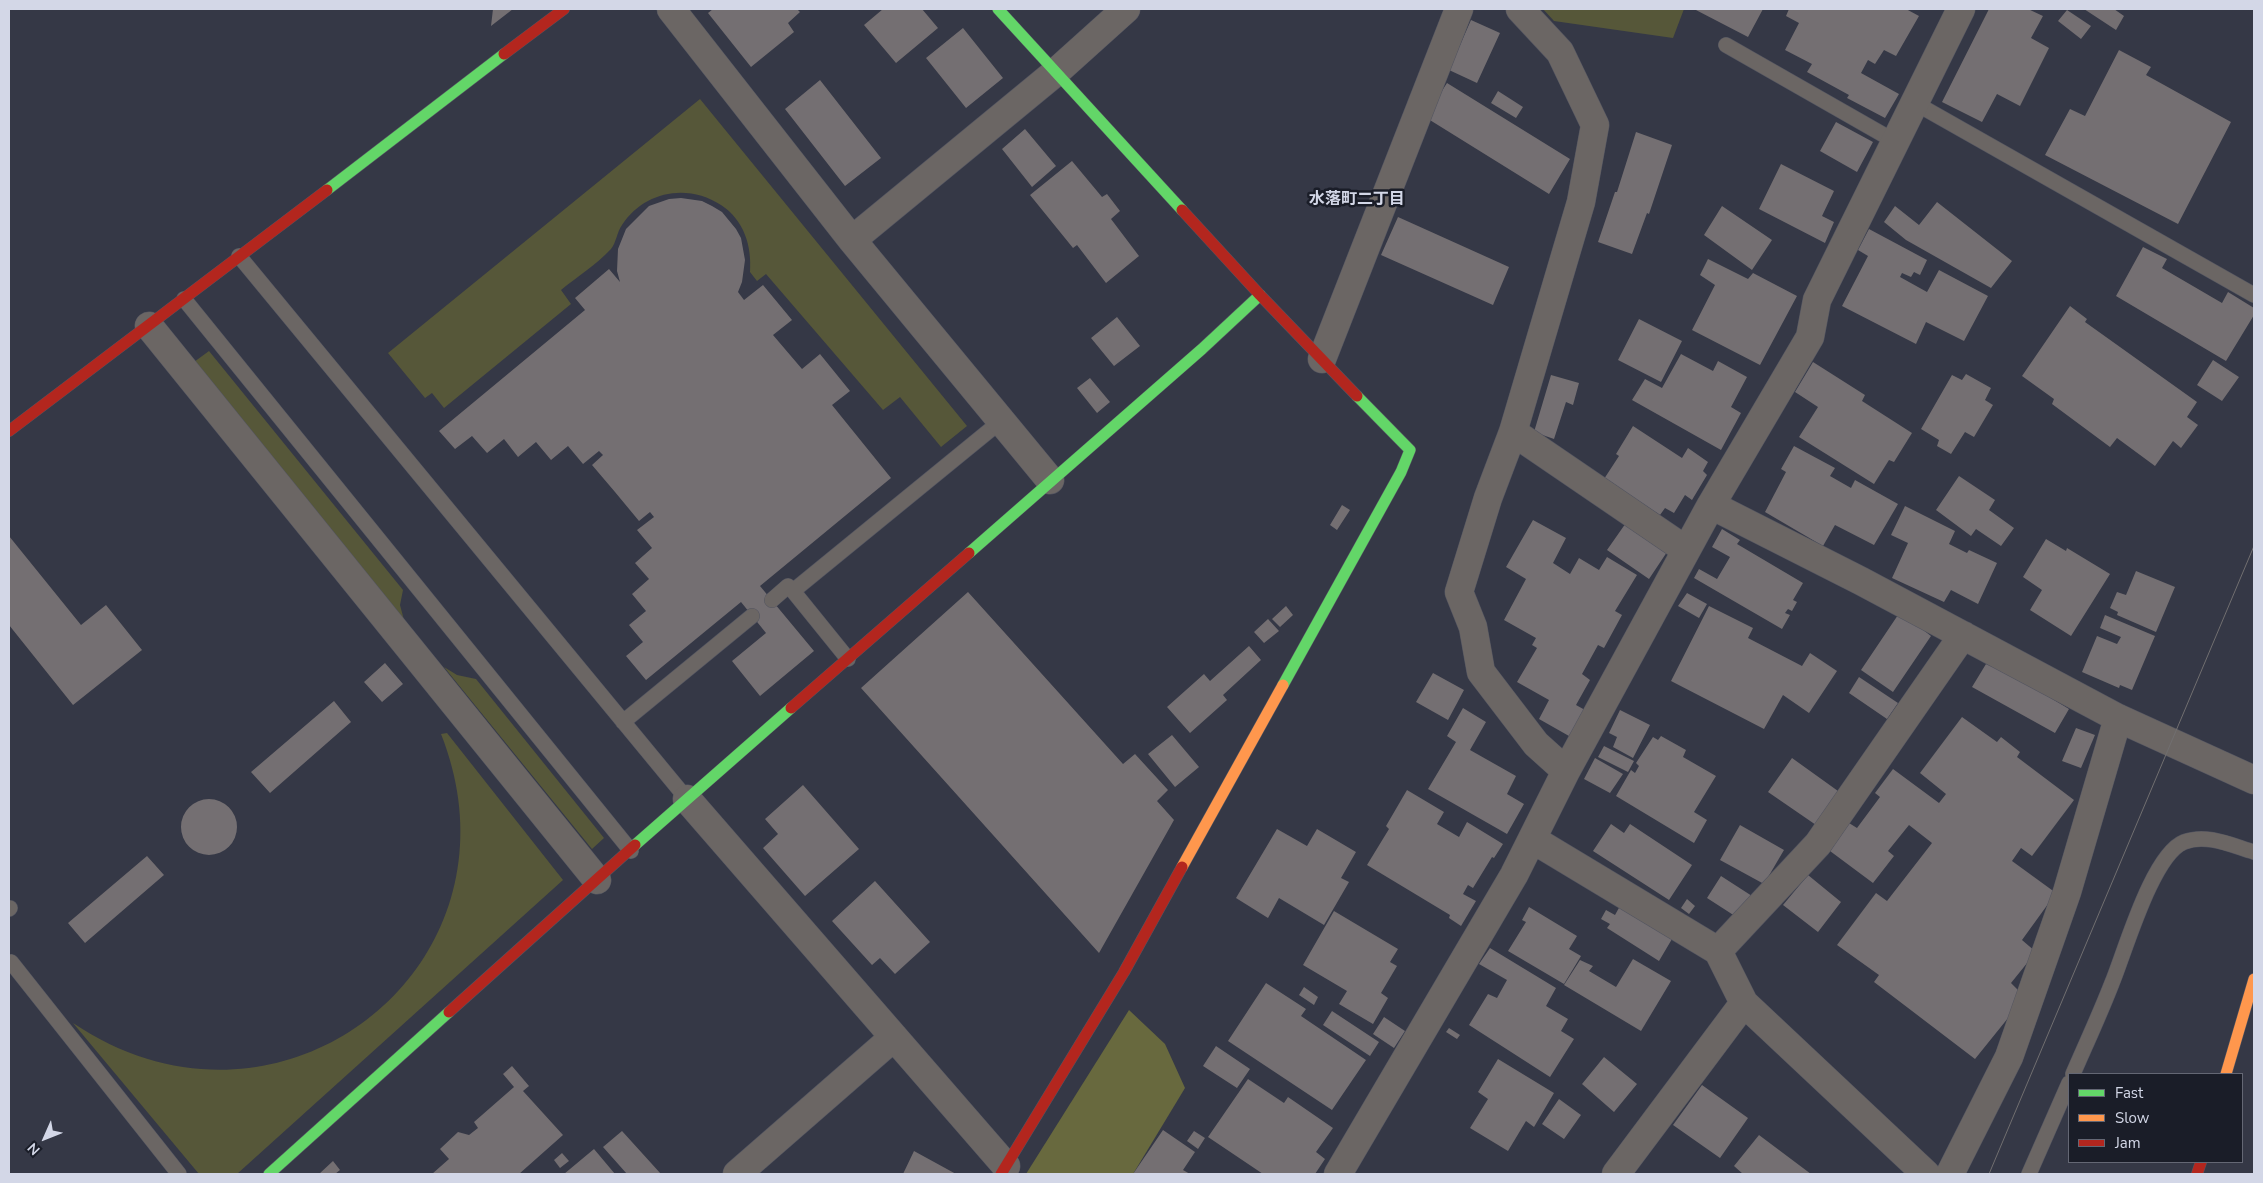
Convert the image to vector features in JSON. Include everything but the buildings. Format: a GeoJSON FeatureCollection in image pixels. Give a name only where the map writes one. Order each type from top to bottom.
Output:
{"type":"FeatureCollection","features":[{"type":"Feature","properties":{"kind":"street"},"geometry":{"type":"LineString","coordinates":[[9,430],[149,326],[564,9]]}},
{"type":"Feature","properties":{"kind":"street"},"geometry":{"type":"LineString","coordinates":[[671,9],[852,240],[1050,480]]}},
{"type":"Feature","properties":{"kind":"street"},"geometry":{"type":"LineString","coordinates":[[687,799],[894,1037],[1004,1170],[1128,963],[1401,472],[1410,450],[1260,295],[998,9]]}},
{"type":"Feature","properties":{"kind":"street"},"geometry":{"type":"LineString","coordinates":[[852,240],[1056,72],[1126,9]]}},
{"type":"Feature","properties":{"kind":"street"},"geometry":{"type":"LineString","coordinates":[[1322,359],[1459,9]]}},
{"type":"Feature","properties":{"kind":"street"},"geometry":{"type":"LineString","coordinates":[[1520,9],[1560,52],[1595,124],[1581,202],[1513,432],[1488,498],[1459,592],[1473,627],[1481,672],[1536,744],[1566,772]]}},
{"type":"Feature","properties":{"kind":"street"},"geometry":{"type":"LineString","coordinates":[[1338,1174],[1514,876],[1566,772],[1710,505],[1810,337],[1817,300],[1961,9]]}},
{"type":"Feature","properties":{"kind":"street"},"geometry":{"type":"LineString","coordinates":[[269,1174],[687,799],[1050,480],[1202,350],[1260,295]]}},
{"type":"Feature","properties":{"kind":"street"},"geometry":{"type":"LineString","coordinates":[[149,326],[597,880]]}},
{"type":"Feature","properties":{"kind":"street"},"geometry":{"type":"LineString","coordinates":[[1513,432],[1686,550]]}},
{"type":"Feature","properties":{"kind":"street"},"geometry":{"type":"LineString","coordinates":[[1710,505],[1963,635],[2118,718],[2254,780]]}},
{"type":"Feature","properties":{"kind":"street"},"geometry":{"type":"LineString","coordinates":[[1718,951],[1818,844],[1963,635]]}},
{"type":"Feature","properties":{"kind":"street"},"geometry":{"type":"LineString","coordinates":[[1950,1174],[2009,1057],[2067,892],[2118,718]]}},
{"type":"Feature","properties":{"kind":"street"},"geometry":{"type":"LineString","coordinates":[[1532,839],[1718,951],[1744,1003],[1926,1174]]}},
{"type":"Feature","properties":{"kind":"street"},"geometry":{"type":"LineString","coordinates":[[2226,1073],[2254,979]]}},
{"type":"Feature","properties":{"kind":"street"},"geometry":{"type":"LineString","coordinates":[[1616,1174],[1744,1003]]}},
{"type":"Feature","properties":{"kind":"street"},"geometry":{"type":"LineString","coordinates":[[737,1174],[894,1037]]}},
{"type":"Feature","properties":{"kind":"lane"},"geometry":{"type":"LineString","coordinates":[[1726,45],[1896,142]]}},
{"type":"Feature","properties":{"kind":"lane"},"geometry":{"type":"LineString","coordinates":[[1915,103],[2254,295]]}},
{"type":"Feature","properties":{"kind":"lane"},"geometry":{"type":"LineString","coordinates":[[239,256],[687,799]]}},
{"type":"Feature","properties":{"kind":"lane"},"geometry":{"type":"LineString","coordinates":[[184,299],[630,851]]}},
{"type":"Feature","properties":{"kind":"lane"},"geometry":{"type":"LineString","coordinates":[[793,591],[1002,421]]}},
{"type":"Feature","properties":{"kind":"lane"},"geometry":{"type":"LineString","coordinates":[[772,600],[788,586],[848,659]]}},
{"type":"Feature","properties":{"kind":"lane"},"geometry":{"type":"LineString","coordinates":[[623,722],[752,616]]}},
{"type":"Feature","properties":{"kind":"lane"},"geometry":{"type":"LineString","coordinates":[[2073,1073],[2113,983],[2130,933],[2158,870],[2168,855],[2183,842],[2206,839],[2254,852]]}},
{"type":"Feature","properties":{"kind":"lane"},"geometry":{"type":"LineString","coordinates":[[11,962],[179,1174]]}},
{"type":"Feature","properties":{"kind":"lane"},"geometry":{"type":"LineString","coordinates":[[2030,1174],[2068,1085]]}},
{"type":"Feature","properties":{"kind":"green space"},"geometry":{"type":"Polygon","coordinates":[[[1543,9],[1684,9],[1673,38],[1554,21],[1543,9]]]}},
{"type":"Feature","properties":{"kind":"green space"},"geometry":{"type":"Polygon","coordinates":[[[700,99],[967,426],[941,447],[900,397],[883,410],[766,274],[757,281],[750,272],[748,243],[736,218],[721,205],[695,194],[667,194],[642,204],[631,213],[620,228],[611,249],[561,290],[571,304],[444,408],[432,393],[425,398],[388,353],[700,99]]]}},
{"type":"Feature","properties":{"kind":"green space"},"geometry":{"type":"Polygon","coordinates":[[[209,351],[403,590],[400,605],[404,620],[194,362],[209,351]]]}},
{"type":"Feature","properties":{"kind":"green space"},"geometry":{"type":"Polygon","coordinates":[[[444,667],[457,675],[476,679],[604,838],[592,849],[444,667]]]}},
{"type":"Feature","properties":{"kind":"green space"},"geometry":{"type":"Polygon","coordinates":[[[447,733],[563,880],[237,1174],[199,1174],[73,1023],[152,1060],[231,1070],[305,1054],[369,1018],[420,964],[451,897],[460,819],[441,734],[447,733]]]}},
{"type":"Feature","properties":{"kind":"green space"},"geometry":{"type":"Polygon","coordinates":[[[1129,1010],[1165,1044],[1185,1088],[1133,1174],[1026,1174],[1129,1010]]]}},
{"type":"Feature","properties":{"kind":"tram line"},"geometry":{"type":"LineString","coordinates":[[1989,1174],[2254,546]]}},
{"type":"Feature","properties":{"kind":"traffic: fast"},"geometry":{"type":"LineString","coordinates":[[998,9],[1182,210]]}},
{"type":"Feature","properties":{"kind":"traffic: fast"},"geometry":{"type":"LineString","coordinates":[[327,190],[504,54]]}},
{"type":"Feature","properties":{"kind":"traffic: fast"},"geometry":{"type":"LineString","coordinates":[[969,553],[1202,349],[1260,295]]}},
{"type":"Feature","properties":{"kind":"traffic: fast"},"geometry":{"type":"LineString","coordinates":[[1283,685],[1401,472],[1410,450],[1357,396]]}},
{"type":"Feature","properties":{"kind":"traffic: fast"},"geometry":{"type":"LineString","coordinates":[[635,845],[791,708]]}},
{"type":"Feature","properties":{"kind":"traffic: fast"},"geometry":{"type":"LineString","coordinates":[[269,1174],[449,1012]]}},
{"type":"Feature","properties":{"kind":"traffic: slow"},"geometry":{"type":"LineString","coordinates":[[1182,867],[1283,685]]}},
{"type":"Feature","properties":{"kind":"traffic: slow"},"geometry":{"type":"LineString","coordinates":[[2226,1073],[2254,979]]}},
{"type":"Feature","properties":{"kind":"traffic: jam"},"geometry":{"type":"LineString","coordinates":[[504,54],[564,9]]}},
{"type":"Feature","properties":{"kind":"traffic: jam"},"geometry":{"type":"LineString","coordinates":[[9,431],[327,190]]}},
{"type":"Feature","properties":{"kind":"traffic: jam"},"geometry":{"type":"LineString","coordinates":[[1182,210],[1357,396]]}},
{"type":"Feature","properties":{"kind":"traffic: jam"},"geometry":{"type":"LineString","coordinates":[[791,708],[969,553]]}},
{"type":"Feature","properties":{"kind":"traffic: jam"},"geometry":{"type":"LineString","coordinates":[[449,1012],[635,845]]}},
{"type":"Feature","properties":{"kind":"traffic: jam"},"geometry":{"type":"LineString","coordinates":[[1001,1174],[1124,972],[1182,867]]}},
{"type":"Feature","properties":{"kind":"traffic: jam"},"geometry":{"type":"LineString","coordinates":[[2197,1174],[2201,1163]]}},
{"type":"Feature","properties":{"kind":"district","name":"水落町二丁目"},"geometry":{"type":"Point","coordinates":[1357,200]}}]}
